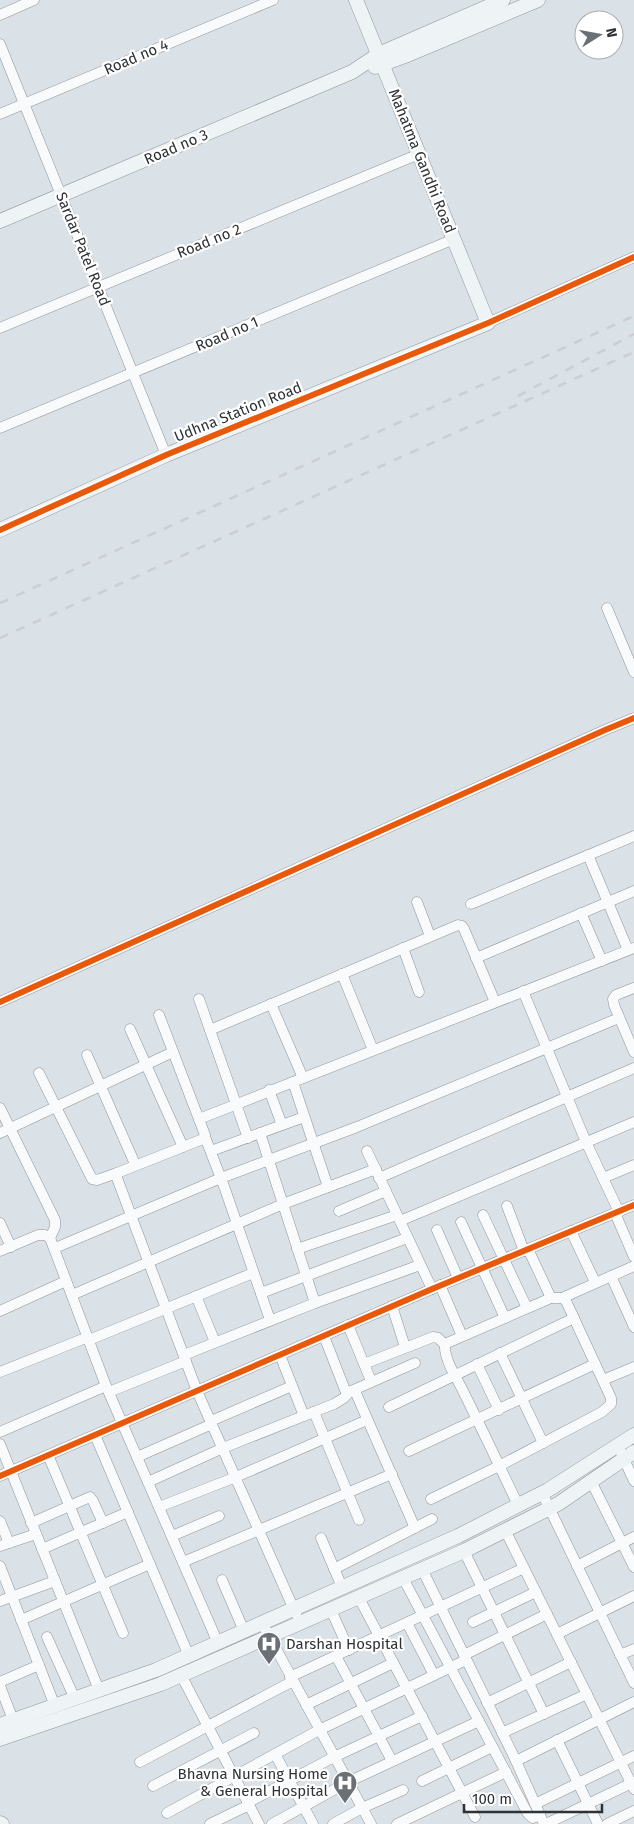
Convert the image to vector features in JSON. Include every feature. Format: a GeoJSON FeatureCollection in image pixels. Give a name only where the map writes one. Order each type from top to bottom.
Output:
{"type":"FeatureCollection","features":[{"type":"Feature","properties":{"kind":"street"},"geometry":{"type":"LineString","coordinates":[[0,15],[34,0]]}},
{"type":"Feature","properties":{"kind":"street","name":"Road no 4"},"geometry":{"type":"LineString","coordinates":[[0,114],[272,0]]}},
{"type":"Feature","properties":{"kind":"street","name":"Mahatma Gandhi Road"},"geometry":{"type":"LineString","coordinates":[[356,0],[488,323]]}},
{"type":"Feature","properties":{"kind":"street","name":"Road no 3"},"geometry":{"type":"LineString","coordinates":[[381,60],[503,0]]}},
{"type":"Feature","properties":{"kind":"street","name":"Road no 3"},"geometry":{"type":"LineString","coordinates":[[0,221],[381,60],[538,0]]}},
{"type":"Feature","properties":{"kind":"street","name":"Sardar Patel Road"},"geometry":{"type":"LineString","coordinates":[[0,44],[166,455]]}},
{"type":"Feature","properties":{"kind":"street","name":"Road no 2"},"geometry":{"type":"LineString","coordinates":[[0,328],[419,154]]}},
{"type":"Feature","properties":{"kind":"street","name":"Road no 1"},"geometry":{"type":"LineString","coordinates":[[0,428],[454,239]]}},
{"type":"Feature","properties":{"kind":"street"},"geometry":{"type":"LineString","coordinates":[[488,323],[634,257]]}},
{"type":"Feature","properties":{"kind":"street","name":"Udhna Station Road"},"geometry":{"type":"LineString","coordinates":[[0,530],[166,455],[488,323]]}},
{"type":"Feature","properties":{"kind":"street"},"geometry":{"type":"LineString","coordinates":[[606,608],[634,672]]}},
{"type":"Feature","properties":{"kind":"street"},"geometry":{"type":"LineString","coordinates":[[0,1002],[634,718]]}},
{"type":"Feature","properties":{"kind":"street"},"geometry":{"type":"LineString","coordinates":[[471,904],[634,836]]}},
{"type":"Feature","properties":{"kind":"street"},"geometry":{"type":"LineString","coordinates":[[199,1118],[631,949],[588,855]]}},
{"type":"Feature","properties":{"kind":"street"},"geometry":{"type":"LineString","coordinates":[[476,958],[608,901],[634,892]]}},
{"type":"Feature","properties":{"kind":"street"},"geometry":{"type":"LineString","coordinates":[[417,902],[430,936]]}},
{"type":"Feature","properties":{"kind":"street"},"geometry":{"type":"LineString","coordinates":[[581,913],[602,960]]}},
{"type":"Feature","properties":{"kind":"street"},"geometry":{"type":"LineString","coordinates":[[210,1030],[453,926],[462,926],[495,1002]]}},
{"type":"Feature","properties":{"kind":"street"},"geometry":{"type":"LineString","coordinates":[[402,948],[419,992]]}},
{"type":"Feature","properties":{"kind":"street"},"geometry":{"type":"LineString","coordinates":[[342,974],[373,1050]]}},
{"type":"Feature","properties":{"kind":"street"},"geometry":{"type":"LineString","coordinates":[[634,988],[613,999],[634,1052]]}},
{"type":"Feature","properties":{"kind":"street"},"geometry":{"type":"LineString","coordinates":[[523,991],[603,1178],[634,1257]]}},
{"type":"Feature","properties":{"kind":"street"},"geometry":{"type":"LineString","coordinates":[[199,1000],[248,1138]]}},
{"type":"Feature","properties":{"kind":"street"},"geometry":{"type":"LineString","coordinates":[[272,1004],[298,1080],[304,1117],[328,1187]]}},
{"type":"Feature","properties":{"kind":"street"},"geometry":{"type":"LineString","coordinates":[[160,1014],[221,1178],[270,1320]]}},
{"type":"Feature","properties":{"kind":"street"},"geometry":{"type":"LineString","coordinates":[[54,1248],[221,1178],[357,1127],[619,1018]]}},
{"type":"Feature","properties":{"kind":"street"},"geometry":{"type":"LineString","coordinates":[[130,1029],[183,1147]]}},
{"type":"Feature","properties":{"kind":"street"},"geometry":{"type":"LineString","coordinates":[[5,1130],[173,1052]]}},
{"type":"Feature","properties":{"kind":"street"},"geometry":{"type":"LineString","coordinates":[[87,1054],[135,1164]]}},
{"type":"Feature","properties":{"kind":"street"},"geometry":{"type":"LineString","coordinates":[[72,1295],[282,1204],[328,1187],[378,1173],[634,1068]]}},
{"type":"Feature","properties":{"kind":"street"},"geometry":{"type":"LineString","coordinates":[[39,1072],[92,1179],[97,1180],[117,1173],[135,1164],[205,1137]]}},
{"type":"Feature","properties":{"kind":"street"},"geometry":{"type":"LineString","coordinates":[[269,1090],[282,1125]]}},
{"type":"Feature","properties":{"kind":"street"},"geometry":{"type":"LineString","coordinates":[[0,1108],[5,1130],[55,1220],[55,1227],[50,1238]]}},
{"type":"Feature","properties":{"kind":"street"},"geometry":{"type":"LineString","coordinates":[[211,1151],[304,1117]]}},
{"type":"Feature","properties":{"kind":"street"},"geometry":{"type":"LineString","coordinates":[[297,1249],[398,1218],[634,1122]]}},
{"type":"Feature","properties":{"kind":"street"},"geometry":{"type":"LineString","coordinates":[[260,1133],[316,1302]]}},
{"type":"Feature","properties":{"kind":"street"},"geometry":{"type":"LineString","coordinates":[[367,1151],[420,1266],[436,1287],[462,1336]]}},
{"type":"Feature","properties":{"kind":"street"},"geometry":{"type":"LineString","coordinates":[[603,1178],[634,1165]]}},
{"type":"Feature","properties":{"kind":"street"},"geometry":{"type":"LineString","coordinates":[[117,1173],[117,1178],[197,1391],[300,1624]]}},
{"type":"Feature","properties":{"kind":"street"},"geometry":{"type":"LineString","coordinates":[[339,1211],[386,1191]]}},
{"type":"Feature","properties":{"kind":"street"},"geometry":{"type":"LineString","coordinates":[[0,1476],[436,1287],[634,1205]]}},
{"type":"Feature","properties":{"kind":"street"},"geometry":{"type":"LineString","coordinates":[[507,1206],[526,1250],[551,1298]]}},
{"type":"Feature","properties":{"kind":"street"},"geometry":{"type":"LineString","coordinates":[[483,1215],[527,1308]]}},
{"type":"Feature","properties":{"kind":"street"},"geometry":{"type":"LineString","coordinates":[[461,1222],[505,1318]]}},
{"type":"Feature","properties":{"kind":"street"},"geometry":{"type":"LineString","coordinates":[[0,1223],[11,1247]]}},
{"type":"Feature","properties":{"kind":"street"},"geometry":{"type":"LineString","coordinates":[[437,1230],[458,1278]]}},
{"type":"Feature","properties":{"kind":"street"},"geometry":{"type":"LineString","coordinates":[[571,1231],[595,1282]]}},
{"type":"Feature","properties":{"kind":"street"},"geometry":{"type":"LineString","coordinates":[[0,1251],[38,1235],[45,1235],[50,1238],[122,1423],[218,1643]]}},
{"type":"Feature","properties":{"kind":"street"},"geometry":{"type":"LineString","coordinates":[[261,1293],[408,1238]]}},
{"type":"Feature","properties":{"kind":"street"},"geometry":{"type":"LineString","coordinates":[[0,1432],[185,1358],[215,1342],[270,1320],[420,1266]]}},
{"type":"Feature","properties":{"kind":"street"},"geometry":{"type":"LineString","coordinates":[[445,1345],[527,1308],[551,1298],[562,1298],[634,1266]]}},
{"type":"Feature","properties":{"kind":"street"},"geometry":{"type":"LineString","coordinates":[[0,1372],[253,1272]]}},
{"type":"Feature","properties":{"kind":"street"},"geometry":{"type":"LineString","coordinates":[[610,1276],[634,1327]]}},
{"type":"Feature","properties":{"kind":"street"},"geometry":{"type":"LineString","coordinates":[[0,1311],[66,1281]]}},
{"type":"Feature","properties":{"kind":"street"},"geometry":{"type":"LineString","coordinates":[[196,1296],[215,1342]]}},
{"type":"Feature","properties":{"kind":"street"},"geometry":{"type":"LineString","coordinates":[[431,1499],[499,1466],[608,1408],[612,1404],[596,1364],[566,1301],[562,1298]]}},
{"type":"Feature","properties":{"kind":"street"},"geometry":{"type":"LineString","coordinates":[[392,1306],[405,1347]]}},
{"type":"Feature","properties":{"kind":"street"},"geometry":{"type":"LineString","coordinates":[[388,1407],[574,1318]]}},
{"type":"Feature","properties":{"kind":"street"},"geometry":{"type":"LineString","coordinates":[[348,1325],[371,1381]]}},
{"type":"Feature","properties":{"kind":"street"},"geometry":{"type":"LineString","coordinates":[[324,1336],[345,1390],[352,1391]]}},
{"type":"Feature","properties":{"kind":"street"},"geometry":{"type":"LineString","coordinates":[[364,1364],[433,1337],[438,1338],[445,1345],[445,1350],[455,1374],[518,1505]]}},
{"type":"Feature","properties":{"kind":"street"},"geometry":{"type":"LineString","coordinates":[[500,1353],[543,1442]]}},
{"type":"Feature","properties":{"kind":"street"},"geometry":{"type":"LineString","coordinates":[[280,1355],[292,1386],[324,1438],[359,1520]]}},
{"type":"Feature","properties":{"kind":"street"},"geometry":{"type":"LineString","coordinates":[[148,1482],[223,1448],[339,1402],[352,1391],[371,1381],[415,1363]]}},
{"type":"Feature","properties":{"kind":"street"},"geometry":{"type":"LineString","coordinates":[[477,1364],[499,1410]]}},
{"type":"Feature","properties":{"kind":"street"},"geometry":{"type":"LineString","coordinates":[[409,1451],[478,1421],[596,1364]]}},
{"type":"Feature","properties":{"kind":"street"},"geometry":{"type":"LineString","coordinates":[[603,1380],[634,1367]]}},
{"type":"Feature","properties":{"kind":"street"},"geometry":{"type":"LineString","coordinates":[[137,1458],[292,1386]]}},
{"type":"Feature","properties":{"kind":"street"},"geometry":{"type":"LineString","coordinates":[[352,1391],[368,1420],[415,1528]]}},
{"type":"Feature","properties":{"kind":"street"},"geometry":{"type":"LineString","coordinates":[[159,1507],[236,1477],[368,1420]]}},
{"type":"Feature","properties":{"kind":"street"},"geometry":{"type":"LineString","coordinates":[[94,1435],[189,1656]]}},
{"type":"Feature","properties":{"kind":"street"},"geometry":{"type":"LineString","coordinates":[[39,1664],[0,1684],[6,1722],[156,1670],[458,1536],[542,1493],[634,1435]]}},
{"type":"Feature","properties":{"kind":"street"},"geometry":{"type":"LineString","coordinates":[[0,1444],[99,1690]]}},
{"type":"Feature","properties":{"kind":"street"},"geometry":{"type":"LineString","coordinates":[[618,1446],[629,1455],[634,1481]]}},
{"type":"Feature","properties":{"kind":"street"},"geometry":{"type":"LineString","coordinates":[[0,1739],[161,1684],[422,1570],[549,1508],[629,1455]]}},
{"type":"Feature","properties":{"kind":"street"},"geometry":{"type":"LineString","coordinates":[[48,1456],[123,1633]]}},
{"type":"Feature","properties":{"kind":"street"},"geometry":{"type":"LineString","coordinates":[[183,1562],[392,1474]]}},
{"type":"Feature","properties":{"kind":"street"},"geometry":{"type":"LineString","coordinates":[[591,1481],[634,1567]]}},
{"type":"Feature","properties":{"kind":"street"},"geometry":{"type":"LineString","coordinates":[[542,1493],[634,1683]]}},
{"type":"Feature","properties":{"kind":"street"},"geometry":{"type":"LineString","coordinates":[[32,1522],[87,1497],[92,1498],[103,1523]]}},
{"type":"Feature","properties":{"kind":"street"},"geometry":{"type":"LineString","coordinates":[[42,1549],[128,1512]]}},
{"type":"Feature","properties":{"kind":"street"},"geometry":{"type":"LineString","coordinates":[[172,1536],[219,1516]]}},
{"type":"Feature","properties":{"kind":"street"},"geometry":{"type":"LineString","coordinates":[[334,1569],[432,1520]]}},
{"type":"Feature","properties":{"kind":"street"},"geometry":{"type":"LineString","coordinates":[[0,1521],[4,1545],[36,1534]]}},
{"type":"Feature","properties":{"kind":"street"},"geometry":{"type":"LineString","coordinates":[[403,1578],[528,1814],[533,1818],[543,1821],[633,1785],[505,1530]]}},
{"type":"Feature","properties":{"kind":"street"},"geometry":{"type":"LineString","coordinates":[[577,1566],[634,1537]]}},
{"type":"Feature","properties":{"kind":"street"},"geometry":{"type":"LineString","coordinates":[[321,1538],[342,1587]]}},
{"type":"Feature","properties":{"kind":"street"},"geometry":{"type":"LineString","coordinates":[[464,1551],[544,1714]]}},
{"type":"Feature","properties":{"kind":"street"},"geometry":{"type":"LineString","coordinates":[[21,1620],[150,1564]]}},
{"type":"Feature","properties":{"kind":"street"},"geometry":{"type":"LineString","coordinates":[[0,1566],[55,1706]]}},
{"type":"Feature","properties":{"kind":"street"},"geometry":{"type":"LineString","coordinates":[[140,1762],[336,1656],[524,1568]]}},
{"type":"Feature","properties":{"kind":"street"},"geometry":{"type":"LineString","coordinates":[[422,1570],[516,1761],[543,1821]]}},
{"type":"Feature","properties":{"kind":"street"},"geometry":{"type":"LineString","coordinates":[[222,1580],[244,1631]]}},
{"type":"Feature","properties":{"kind":"street"},"geometry":{"type":"LineString","coordinates":[[0,1602],[55,1581]]}},
{"type":"Feature","properties":{"kind":"street"},"geometry":{"type":"LineString","coordinates":[[473,1622],[536,1592]]}},
{"type":"Feature","properties":{"kind":"street"},"geometry":{"type":"LineString","coordinates":[[557,1634],[634,1596]]}},
{"type":"Feature","properties":{"kind":"street"},"geometry":{"type":"LineString","coordinates":[[359,1598],[475,1817]]}},
{"type":"Feature","properties":{"kind":"street"},"geometry":{"type":"LineString","coordinates":[[330,1610],[349,1650]]}},
{"type":"Feature","properties":{"kind":"street"},"geometry":{"type":"LineString","coordinates":[[167,1813],[319,1730],[450,1667],[505,1635],[547,1614]]}},
{"type":"Feature","properties":{"kind":"street"},"geometry":{"type":"LineString","coordinates":[[262,1623],[371,1824]]}},
{"type":"Feature","properties":{"kind":"street"},"geometry":{"type":"LineString","coordinates":[[407,1623],[434,1675]]}},
{"type":"Feature","properties":{"kind":"street"},"geometry":{"type":"LineString","coordinates":[[47,1637],[75,1699]]}},
{"type":"Feature","properties":{"kind":"street"},"geometry":{"type":"LineString","coordinates":[[620,1655],[634,1649]]}},
{"type":"Feature","properties":{"kind":"street"},"geometry":{"type":"LineString","coordinates":[[336,1656],[392,1762]]}},
{"type":"Feature","properties":{"kind":"street"},"geometry":{"type":"LineString","coordinates":[[487,1703],[572,1662]]}},
{"type":"Feature","properties":{"kind":"street"},"geometry":{"type":"LineString","coordinates":[[306,1705],[393,1663]]}},
{"type":"Feature","properties":{"kind":"street"},"geometry":{"type":"LineString","coordinates":[[181,1675],[259,1824]]}},
{"type":"Feature","properties":{"kind":"street"},"geometry":{"type":"LineString","coordinates":[[502,1733],[587,1694]]}},
{"type":"Feature","properties":{"kind":"street"},"geometry":{"type":"LineString","coordinates":[[516,1761],[634,1702]]}},
{"type":"Feature","properties":{"kind":"street"},"geometry":{"type":"LineString","coordinates":[[210,1824],[334,1757],[422,1716]]}},
{"type":"Feature","properties":{"kind":"street"},"geometry":{"type":"LineString","coordinates":[[272,1824],[348,1782],[479,1721]]}},
{"type":"Feature","properties":{"kind":"street"},"geometry":{"type":"LineString","coordinates":[[0,1744],[21,1732]]}},
{"type":"Feature","properties":{"kind":"street"},"geometry":{"type":"LineString","coordinates":[[153,1786],[254,1733]]}},
{"type":"Feature","properties":{"kind":"street"},"geometry":{"type":"LineString","coordinates":[[558,1740],[598,1824]]}},
{"type":"Feature","properties":{"kind":"street"},"geometry":{"type":"LineString","coordinates":[[422,1782],[492,1747]]}},
{"type":"Feature","properties":{"kind":"street"},"geometry":{"type":"LineString","coordinates":[[275,1754],[312,1824]]}},
{"type":"Feature","properties":{"kind":"street"},"geometry":{"type":"LineString","coordinates":[[534,1804],[634,1756]]}},
{"type":"Feature","properties":{"kind":"street"},"geometry":{"type":"LineString","coordinates":[[397,1824],[506,1772]]}},
{"type":"Feature","properties":{"kind":"street"},"geometry":{"type":"LineString","coordinates":[[333,1824],[362,1808],[403,1790]]}},
{"type":"Feature","properties":{"kind":"street"},"geometry":{"type":"LineString","coordinates":[[607,1824],[634,1811]]}},
{"type":"Feature","properties":{"kind":"railway"},"geometry":{"type":"LineString","coordinates":[[0,603],[634,316]]}},
{"type":"Feature","properties":{"kind":"railway"},"geometry":{"type":"LineString","coordinates":[[518,396],[634,334]]}},
{"type":"Feature","properties":{"kind":"railway"},"geometry":{"type":"LineString","coordinates":[[0,638],[634,352]]}},
{"type":"Feature","properties":{"kind":"cycle path"},"geometry":{"type":"LineString","coordinates":[[0,530],[166,455],[488,323],[634,257]]}},
{"type":"Feature","properties":{"kind":"cycle path"},"geometry":{"type":"LineString","coordinates":[[0,1002],[634,718]]}},
{"type":"Feature","properties":{"kind":"cycle path"},"geometry":{"type":"LineString","coordinates":[[0,1476],[432,1289],[634,1205]]}},
{"type":"Feature","properties":{"kind":"place","name":"Darshan Hospital"},"geometry":{"type":"Point","coordinates":[269,1665]}},
{"type":"Feature","properties":{"kind":"place","name":"Bhavna Nursing Home & General Hospital"},"geometry":{"type":"Point","coordinates":[345,1804]}}]}
